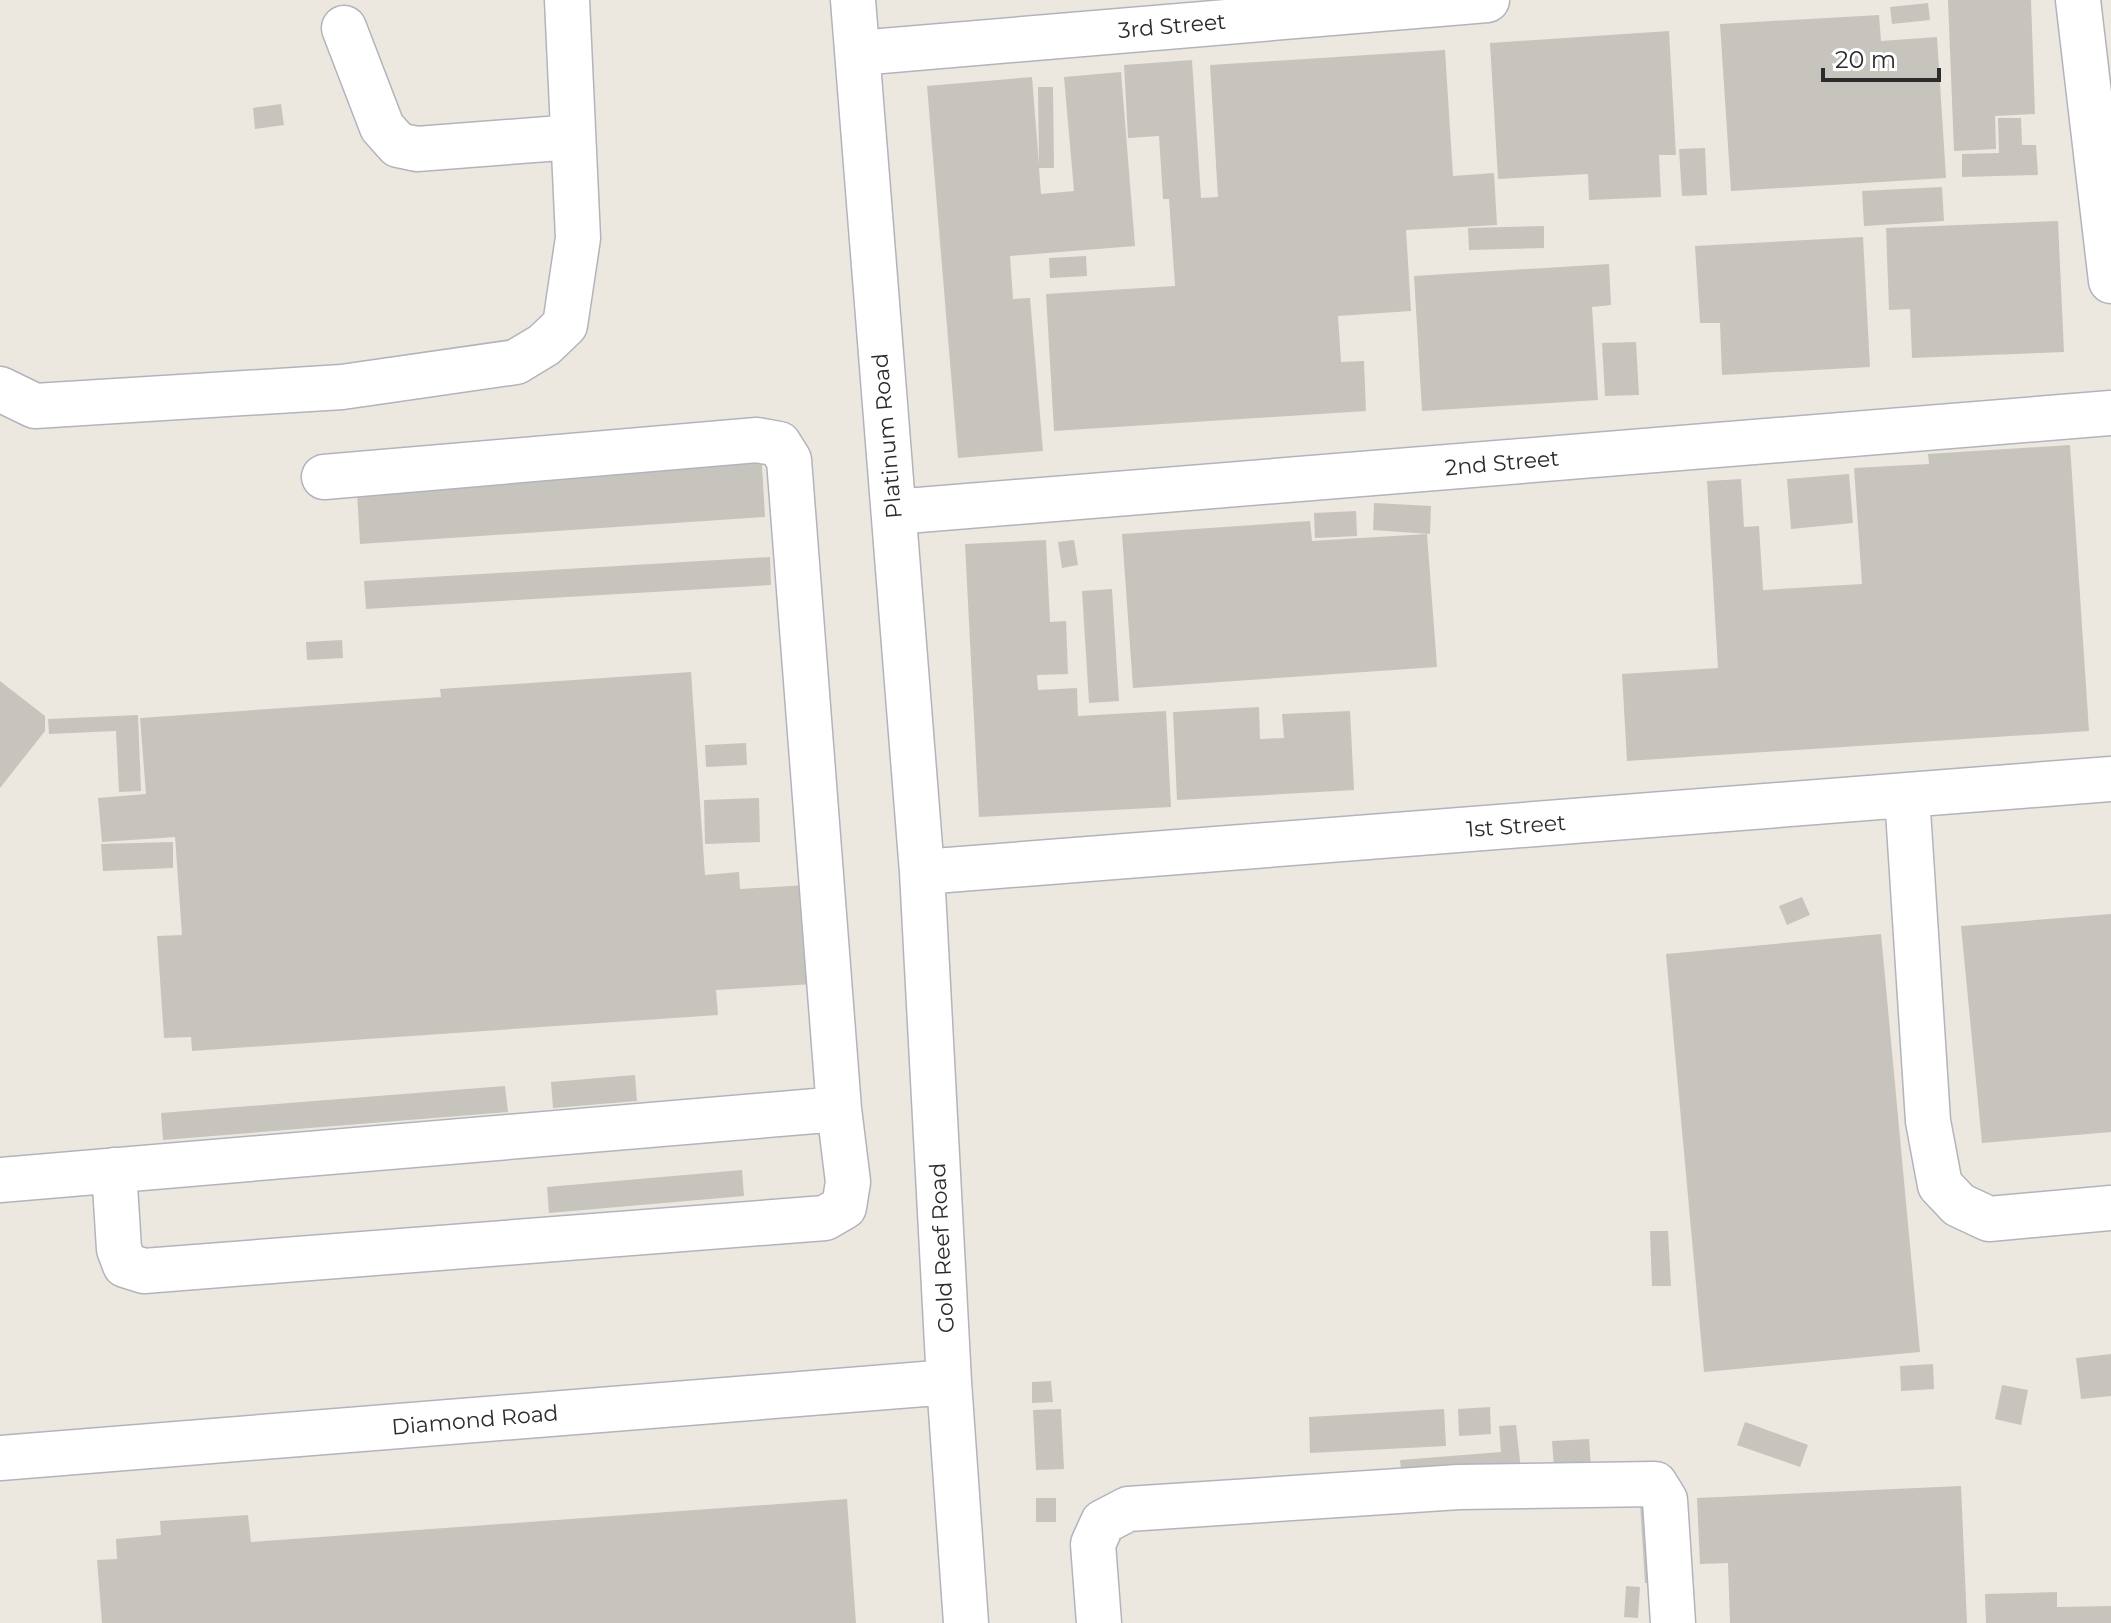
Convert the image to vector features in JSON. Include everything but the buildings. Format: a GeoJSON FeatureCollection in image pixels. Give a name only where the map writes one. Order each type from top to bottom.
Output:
{"type":"FeatureCollection","features":[{"type":"Feature","properties":{"kind":"street"},"geometry":{"type":"LineString","coordinates":[[0,389],[35,406],[342,387],[516,362],[544,345],[565,325],[578,238],[567,0]]}},
{"type":"Feature","properties":{"kind":"street","name":"Platinum Road"},"geometry":{"type":"LineString","coordinates":[[853,0],[922,872]]}},
{"type":"Feature","properties":{"kind":"street","name":"3rd Street"},"geometry":{"type":"LineString","coordinates":[[858,53],[1487,0]]}},
{"type":"Feature","properties":{"kind":"street"},"geometry":{"type":"LineString","coordinates":[[2078,0],[2111,281]]}},
{"type":"Feature","properties":{"kind":"street"},"geometry":{"type":"LineString","coordinates":[[344,28],[382,127],[398,145],[417,149],[573,137]]}},
{"type":"Feature","properties":{"kind":"street","name":"2nd Street"},"geometry":{"type":"LineString","coordinates":[[894,512],[2111,413]]}},
{"type":"Feature","properties":{"kind":"street"},"geometry":{"type":"LineString","coordinates":[[114,1170],[119,1249],[125,1265],[144,1271],[825,1218],[844,1207],[848,1182],[839,1109],[789,460],[779,444],[757,440],[324,477]]}},
{"type":"Feature","properties":{"kind":"street","name":"1st Street"},"geometry":{"type":"LineString","coordinates":[[922,872],[2111,779]]}},
{"type":"Feature","properties":{"kind":"street"},"geometry":{"type":"LineString","coordinates":[[1907,795],[1928,1121],[1940,1185],[1959,1205],[1989,1219],[2111,1208]]}},
{"type":"Feature","properties":{"kind":"street","name":"Gold Reef Road"},"geometry":{"type":"LineString","coordinates":[[922,872],[949,1382],[966,1623]]}},
{"type":"Feature","properties":{"kind":"street"},"geometry":{"type":"LineString","coordinates":[[0,1180],[839,1109]]}},
{"type":"Feature","properties":{"kind":"street","name":"Diamond Road"},"geometry":{"type":"LineString","coordinates":[[0,1458],[949,1382]]}},
{"type":"Feature","properties":{"kind":"street"},"geometry":{"type":"LineString","coordinates":[[1099,1623],[1093,1544],[1103,1522],[1128,1509],[1459,1487],[1655,1484],[1665,1500],[1673,1623]]}}]}
